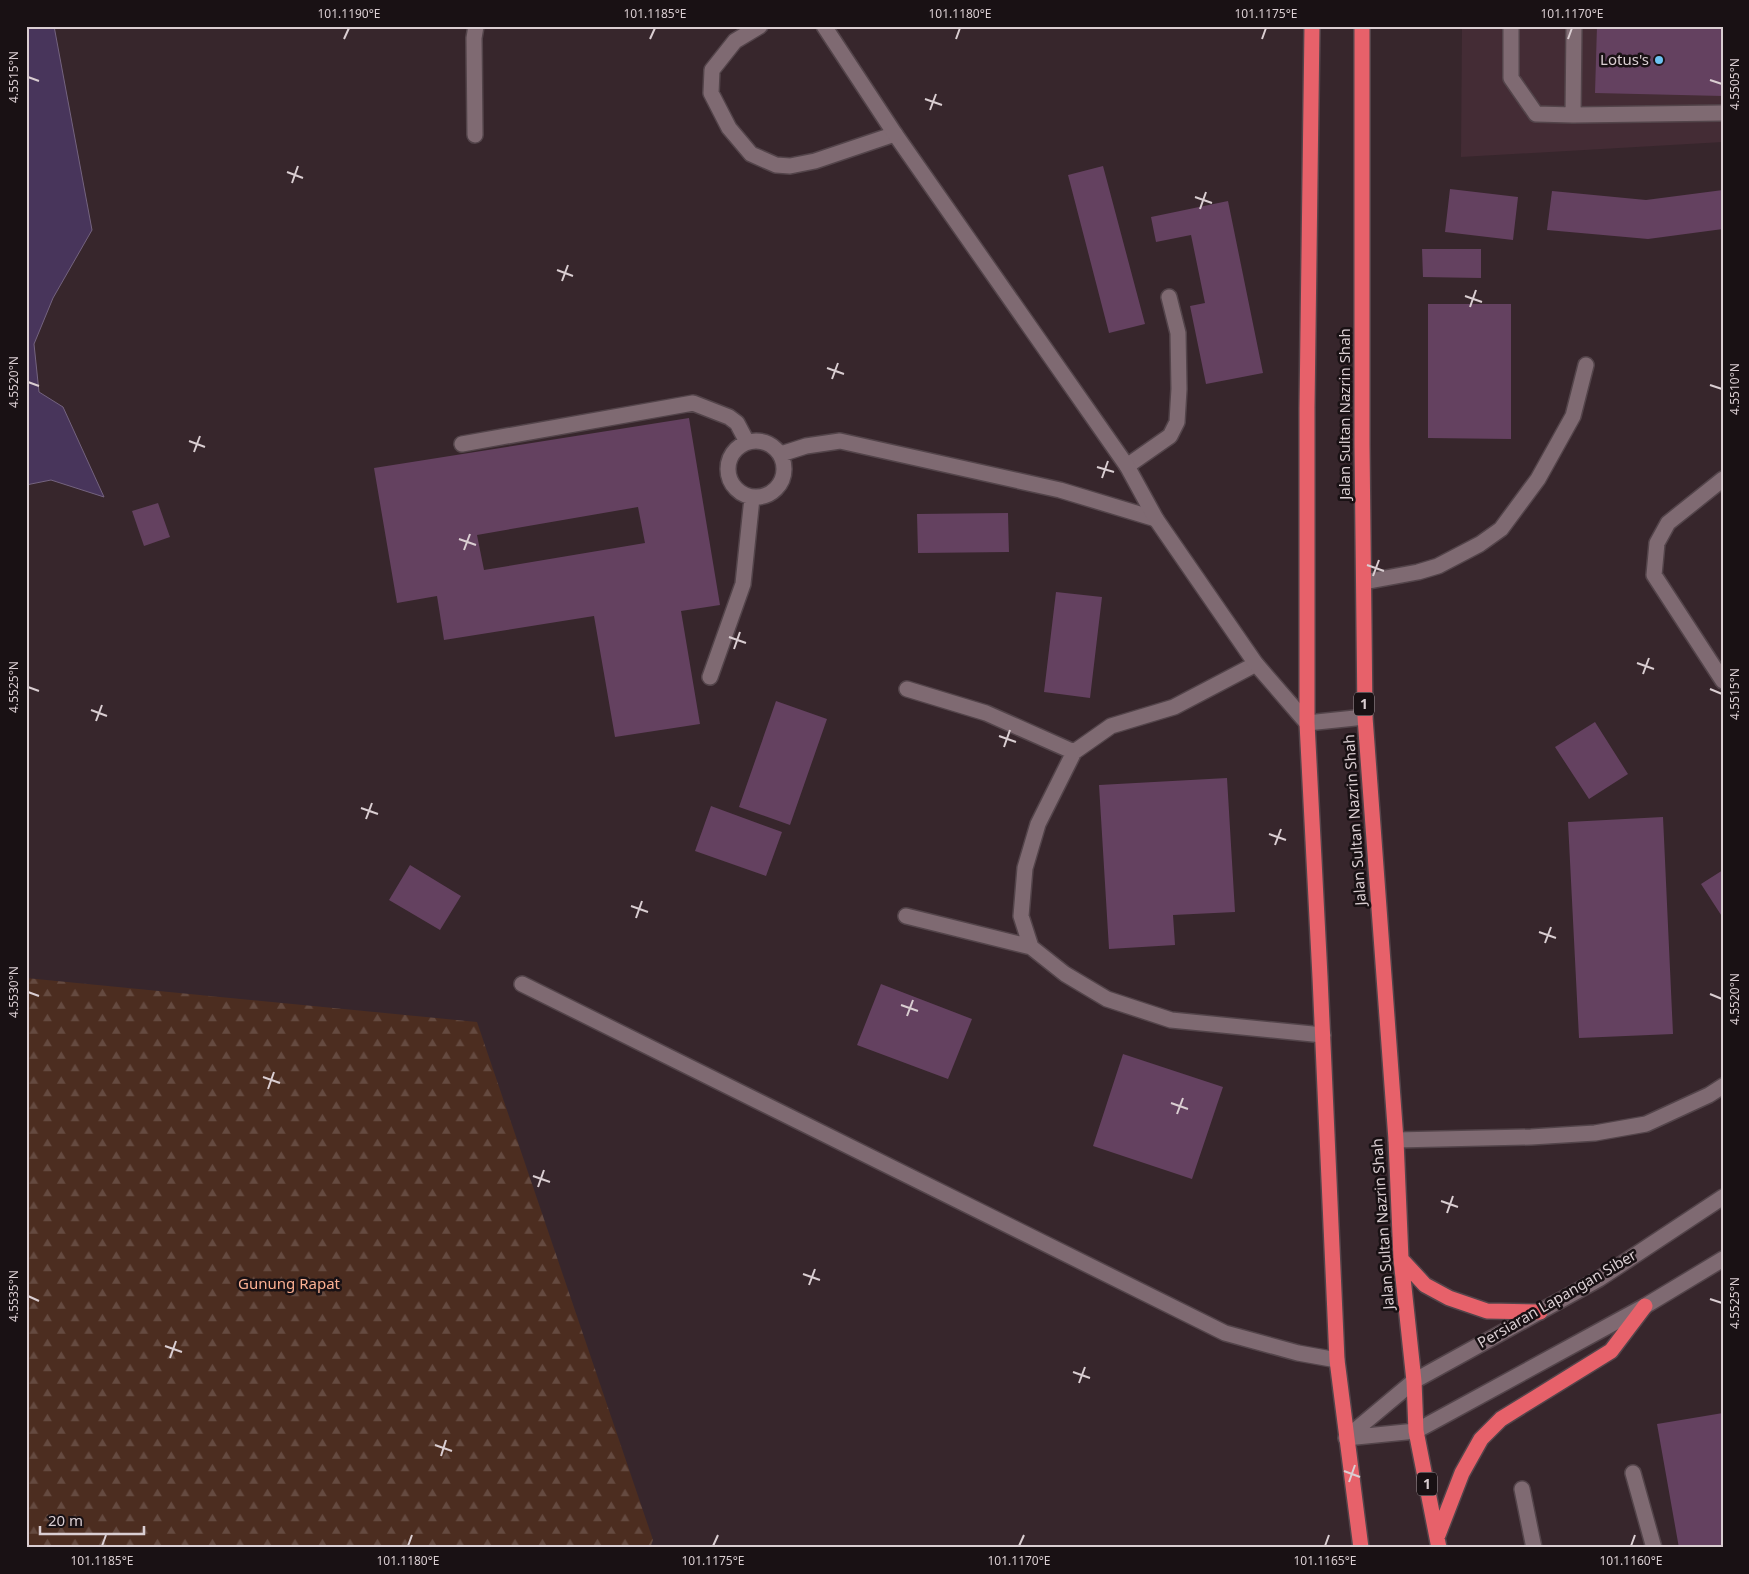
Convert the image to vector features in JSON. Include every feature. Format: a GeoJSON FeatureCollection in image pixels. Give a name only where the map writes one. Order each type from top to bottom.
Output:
{"type":"FeatureCollection","features":[{"type":"Feature","properties":{"kind":"highway"},"geometry":{"type":"LineString","coordinates":[[1312,26],[1307,418],[1307,723],[1337,1360],[1361,1548]]}},
{"type":"Feature","properties":{"kind":"highway","name":"Jalan Sultan Nazrin Shah"},"geometry":{"type":"LineString","coordinates":[[1362,26],[1364,717],[1396,1140],[1401,1259],[1414,1381],[1416,1431],[1438,1542]]}},
{"type":"Feature","properties":{"kind":"highway"},"geometry":{"type":"LineString","coordinates":[[1401,1259],[1425,1285],[1449,1298],[1487,1311],[1540,1312]]}},
{"type":"Feature","properties":{"kind":"highway"},"geometry":{"type":"LineString","coordinates":[[1438,1542],[1462,1473],[1481,1439],[1501,1419],[1611,1351],[1645,1306]]}},
{"type":"Feature","properties":{"kind":"street"},"geometry":{"type":"LineString","coordinates":[[475,135],[474,38],[476,26]]}},
{"type":"Feature","properties":{"kind":"street"},"geometry":{"type":"LineString","coordinates":[[760,26],[735,42],[712,70],[711,93],[729,128],[750,154],[776,165],[790,166],[815,161],[895,134]]}},
{"type":"Feature","properties":{"kind":"street"},"geometry":{"type":"LineString","coordinates":[[1511,26],[1511,78],[1536,114],[1723,113]]}},
{"type":"Feature","properties":{"kind":"street"},"geometry":{"type":"LineString","coordinates":[[1573,115],[1574,26]]}},
{"type":"Feature","properties":{"kind":"street"},"geometry":{"type":"LineString","coordinates":[[827,28],[895,134],[1127,466],[1156,519],[1256,664],[1307,723],[1364,717]]}},
{"type":"Feature","properties":{"kind":"street"},"geometry":{"type":"LineString","coordinates":[[1127,466],[1170,436],[1177,422],[1179,389],[1178,333],[1169,297]]}},
{"type":"Feature","properties":{"kind":"street"},"geometry":{"type":"LineString","coordinates":[[1364,582],[1418,572],[1438,566],[1480,544],[1501,529],[1538,479],[1574,416],[1586,365]]}},
{"type":"Feature","properties":{"kind":"street"},"geometry":{"type":"LineString","coordinates":[[462,444],[693,403],[729,417],[737,423],[747,442]]}},
{"type":"Feature","properties":{"kind":"street"},"geometry":{"type":"LineString","coordinates":[[760,441],[772,445],[781,454],[785,467],[783,480],[776,490],[765,497],[752,498],[740,492],[732,483],[727,472],[729,459],[736,448],[747,442],[760,441]]}},
{"type":"Feature","properties":{"kind":"street"},"geometry":{"type":"LineString","coordinates":[[781,454],[806,446],[840,441],[1060,490],[1156,519]]}},
{"type":"Feature","properties":{"kind":"street"},"geometry":{"type":"LineString","coordinates":[[1723,479],[1668,523],[1657,543],[1654,575],[1723,681]]}},
{"type":"Feature","properties":{"kind":"street"},"geometry":{"type":"LineString","coordinates":[[710,677],[743,584],[752,498]]}},
{"type":"Feature","properties":{"kind":"street"},"geometry":{"type":"LineString","coordinates":[[1032,947],[1021,916],[1025,868],[1038,824],[1074,752],[1110,726],[1174,707],[1256,664]]}},
{"type":"Feature","properties":{"kind":"street"},"geometry":{"type":"LineString","coordinates":[[907,689],[986,713],[1074,752]]}},
{"type":"Feature","properties":{"kind":"street"},"geometry":{"type":"LineString","coordinates":[[906,916],[1032,947],[1065,974],[1107,999],[1171,1020],[1323,1035]]}},
{"type":"Feature","properties":{"kind":"street"},"geometry":{"type":"LineString","coordinates":[[522,984],[1225,1333],[1298,1354],[1337,1360]]}},
{"type":"Feature","properties":{"kind":"street"},"geometry":{"type":"LineString","coordinates":[[1396,1140],[1530,1137],[1604,1132],[1646,1124],[1723,1086]]}},
{"type":"Feature","properties":{"kind":"street","name":"Persiaran Lapangan Siber"},"geometry":{"type":"LineString","coordinates":[[1346,1438],[1414,1381],[1599,1279],[1723,1197]]}},
{"type":"Feature","properties":{"kind":"street"},"geometry":{"type":"LineString","coordinates":[[1346,1438],[1416,1431],[1645,1306],[1723,1259]]}},
{"type":"Feature","properties":{"kind":"street"},"geometry":{"type":"LineString","coordinates":[[1633,1473],[1654,1548]]}},
{"type":"Feature","properties":{"kind":"street"},"geometry":{"type":"LineString","coordinates":[[1522,1488],[1534,1548]]}},
{"type":"Feature","properties":{"kind":"shaded area"},"geometry":{"type":"Polygon","coordinates":[[[26,26],[54,26],[92,230],[53,298],[34,344],[39,392],[63,407],[104,497],[51,480],[26,485],[26,26]]]}},
{"type":"Feature","properties":{"kind":"shaded area"},"geometry":{"type":"Polygon","coordinates":[[[1462,26],[1723,26],[1723,142],[1461,157],[1462,26]]]}},
{"type":"Feature","properties":{"kind":"green space","name":"Gunung Rapat"},"geometry":{"type":"Polygon","coordinates":[[[26,978],[477,1022],[653,1540],[650,1548],[26,1548],[26,978]]]}},
{"type":"Feature","properties":{"kind":"building","name":"Lotus's"},"geometry":{"type":"Polygon","coordinates":[[[1597,26],[1723,26],[1723,96],[1595,93],[1597,26]]]}},
{"type":"Feature","properties":{"kind":"building"},"geometry":{"type":"Polygon","coordinates":[[[1103,166],[1145,324],[1109,333],[1068,175],[1103,166]]]}},
{"type":"Feature","properties":{"kind":"building"},"geometry":{"type":"Polygon","coordinates":[[[1450,189],[1518,197],[1513,240],[1445,232],[1450,189]]]}},
{"type":"Feature","properties":{"kind":"building"},"geometry":{"type":"Polygon","coordinates":[[[1723,190],[1723,229],[1648,239],[1547,230],[1552,191],[1646,200],[1723,190]]]}},
{"type":"Feature","properties":{"kind":"building"},"geometry":{"type":"Polygon","coordinates":[[[1228,201],[1263,373],[1206,384],[1190,306],[1205,303],[1191,235],[1156,242],[1151,217],[1228,201]]]}},
{"type":"Feature","properties":{"kind":"building"},"geometry":{"type":"Polygon","coordinates":[[[1422,249],[1481,249],[1481,278],[1423,277],[1422,249]]]}},
{"type":"Feature","properties":{"kind":"building"},"geometry":{"type":"Polygon","coordinates":[[[1428,304],[1511,304],[1511,439],[1428,438],[1428,304]]]}},
{"type":"Feature","properties":{"kind":"building"},"geometry":{"type":"Polygon","coordinates":[[[689,418],[720,605],[681,611],[700,724],[615,737],[594,616],[444,640],[437,596],[397,603],[374,468],[689,418]],[[638,507],[477,535],[484,570],[645,543],[638,507]]]}},
{"type":"Feature","properties":{"kind":"building"},"geometry":{"type":"Polygon","coordinates":[[[158,503],[170,537],[144,546],[132,511],[158,503]]]}},
{"type":"Feature","properties":{"kind":"building"},"geometry":{"type":"Polygon","coordinates":[[[1008,513],[1009,552],[918,553],[917,514],[1008,513]]]}},
{"type":"Feature","properties":{"kind":"building"},"geometry":{"type":"Polygon","coordinates":[[[1056,592],[1102,597],[1090,698],[1044,692],[1056,592]]]}},
{"type":"Feature","properties":{"kind":"building"},"geometry":{"type":"Polygon","coordinates":[[[776,701],[827,719],[790,825],[739,807],[776,701]]]}},
{"type":"Feature","properties":{"kind":"building"},"geometry":{"type":"Polygon","coordinates":[[[1595,722],[1628,774],[1589,799],[1555,747],[1595,722]]]}},
{"type":"Feature","properties":{"kind":"building"},"geometry":{"type":"Polygon","coordinates":[[[1227,778],[1235,912],[1173,915],[1175,945],[1109,949],[1099,785],[1227,778]]]}},
{"type":"Feature","properties":{"kind":"building"},"geometry":{"type":"Polygon","coordinates":[[[711,806],[782,832],[766,876],[695,851],[711,806]]]}},
{"type":"Feature","properties":{"kind":"building"},"geometry":{"type":"Polygon","coordinates":[[[1663,817],[1673,1034],[1579,1038],[1568,822],[1663,817]]]}},
{"type":"Feature","properties":{"kind":"building"},"geometry":{"type":"Polygon","coordinates":[[[410,865],[461,896],[440,930],[389,900],[410,865]]]}},
{"type":"Feature","properties":{"kind":"building"},"geometry":{"type":"Polygon","coordinates":[[[1723,870],[1723,918],[1701,884],[1723,870]]]}},
{"type":"Feature","properties":{"kind":"building"},"geometry":{"type":"Polygon","coordinates":[[[881,984],[972,1019],[948,1079],[857,1045],[881,984]]]}},
{"type":"Feature","properties":{"kind":"building"},"geometry":{"type":"Polygon","coordinates":[[[1123,1054],[1223,1087],[1192,1179],[1093,1146],[1123,1054]]]}},
{"type":"Feature","properties":{"kind":"building"},"geometry":{"type":"Polygon","coordinates":[[[1723,1413],[1723,1548],[1679,1548],[1657,1424],[1723,1413]]]}},
{"type":"Feature","properties":{"kind":"place","name":"Lotus's"},"geometry":{"type":"Point","coordinates":[1659,60]}}]}
